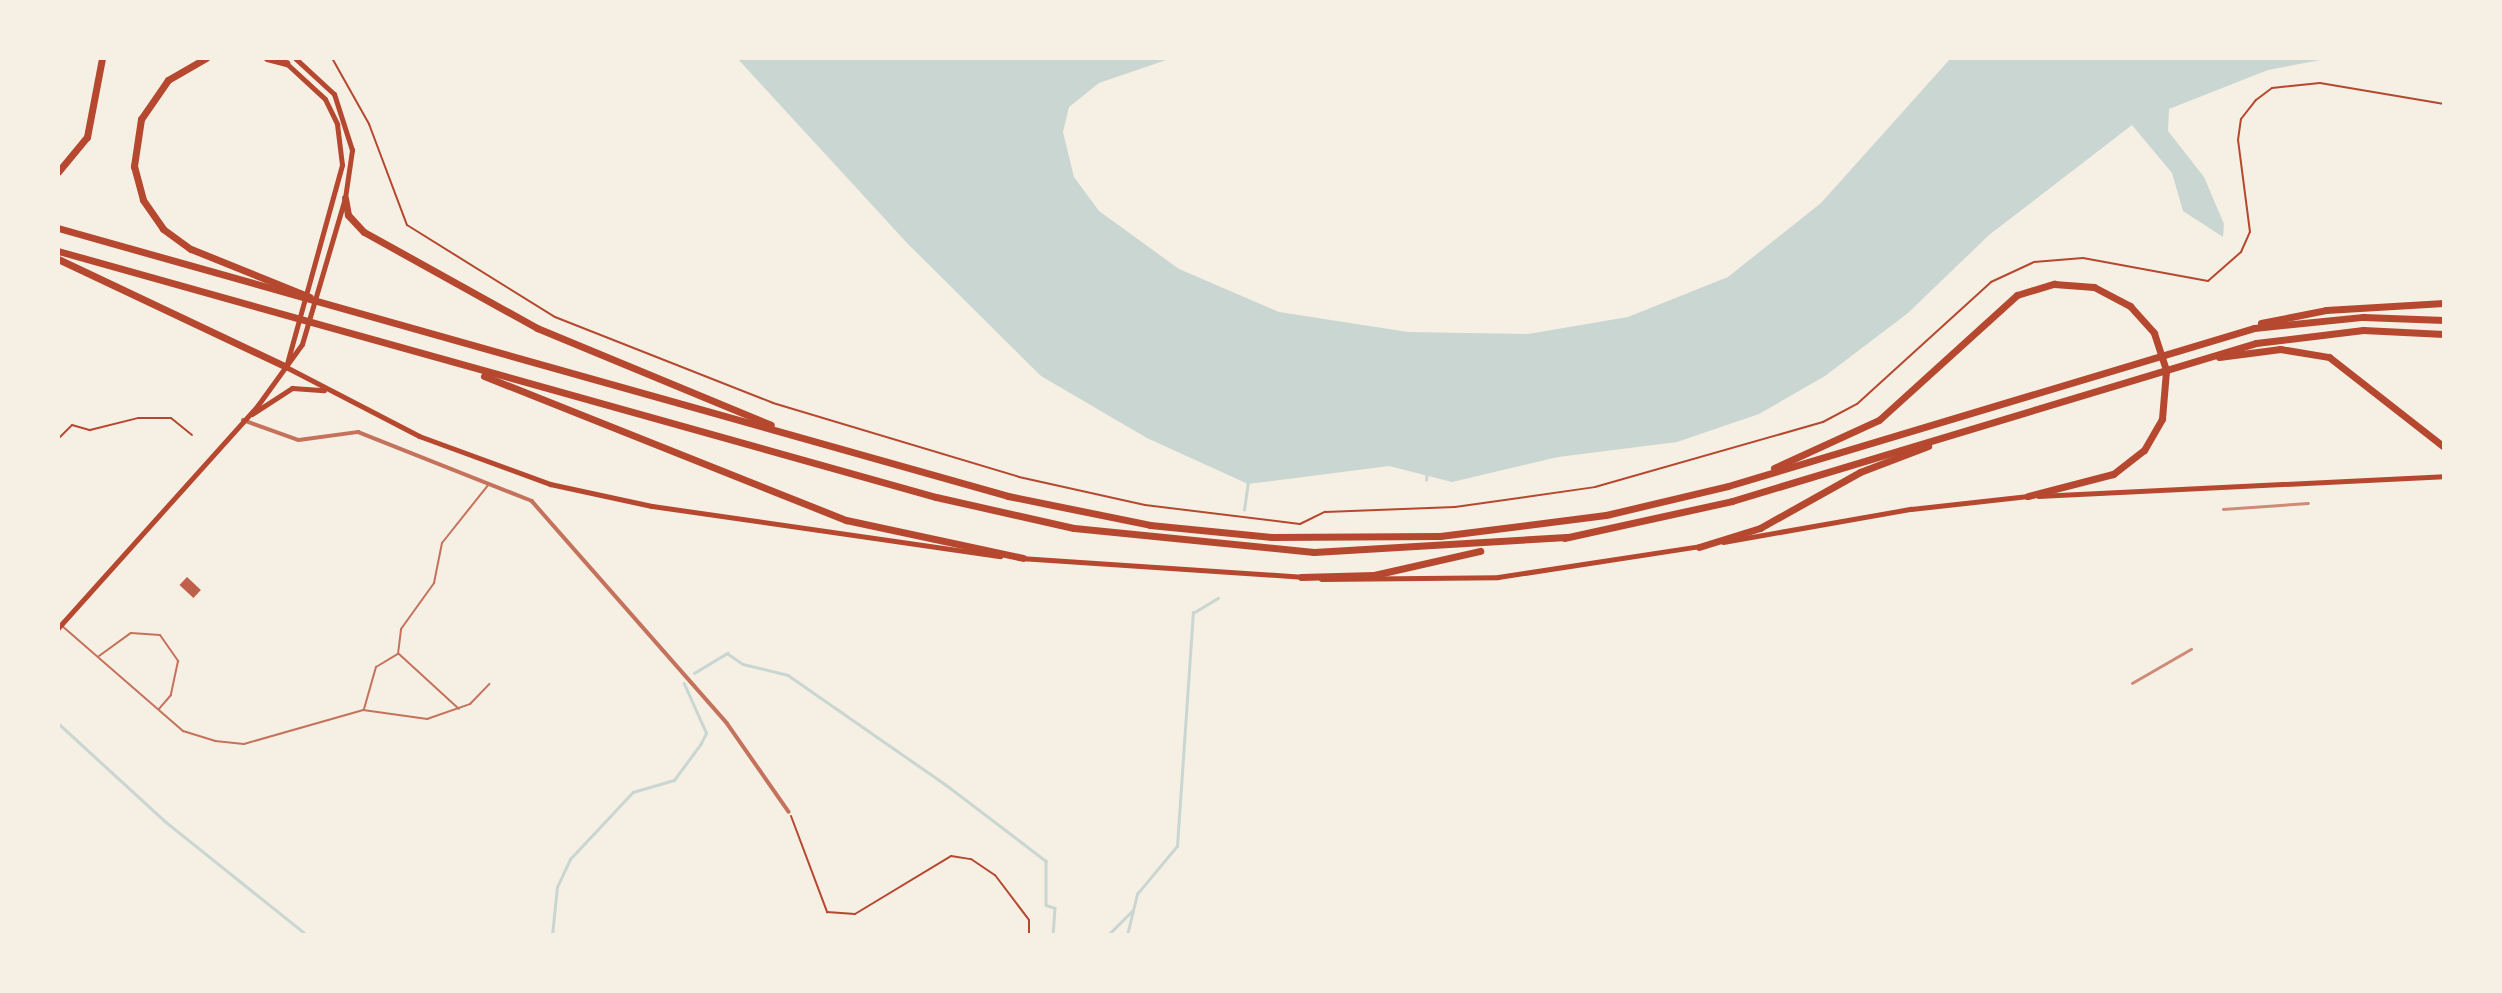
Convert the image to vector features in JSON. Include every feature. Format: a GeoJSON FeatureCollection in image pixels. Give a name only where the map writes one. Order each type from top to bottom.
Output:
{"type":"FeatureCollection","features":[{"type":"Feature","properties":{"kind":"highway"},"geometry":{"type":"LineString","coordinates":[[58,172],[87,137],[102,58]]}},
{"type":"Feature","properties":{"kind":"highway"},"geometry":{"type":"LineString","coordinates":[[206,58],[168,79],[146,109],[135,142],[139,189],[155,220],[180,243],[292,293]]}},
{"type":"Feature","properties":{"kind":"highway"},"geometry":{"type":"LineString","coordinates":[[267,58],[286,63]]}},
{"type":"Feature","properties":{"kind":"highway"},"geometry":{"type":"LineString","coordinates":[[345,198],[348,215],[364,232],[563,342],[838,448]]}},
{"type":"Feature","properties":{"kind":"highway"},"geometry":{"type":"LineString","coordinates":[[58,228],[838,448],[1077,512],[1272,537],[1397,538],[1513,529],[1728,486],[2302,313],[2444,303]]}},
{"type":"Feature","properties":{"kind":"highway"},"geometry":{"type":"LineString","coordinates":[[58,251],[936,497],[1098,532],[1335,553],[1567,537]]}},
{"type":"Feature","properties":{"kind":"highway"},"geometry":{"type":"LineString","coordinates":[[58,259],[286,367]]}},
{"type":"Feature","properties":{"kind":"highway"},"geometry":{"type":"LineString","coordinates":[[1728,486],[1867,429],[2017,295],[2054,284],[2094,287],[2130,306],[2154,333],[2166,372],[2162,419],[2144,450],[2113,474],[2028,496]]}},
{"type":"Feature","properties":{"kind":"highway"},"geometry":{"type":"LineString","coordinates":[[2225,335],[2337,318],[2444,320]]}},
{"type":"Feature","properties":{"kind":"highway"},"geometry":{"type":"LineString","coordinates":[[1301,577],[1374,575],[1567,537],[1732,500],[2188,362],[2310,334],[2444,334]]}},
{"type":"Feature","properties":{"kind":"highway"},"geometry":{"type":"LineString","coordinates":[[2188,362],[2280,349],[2317,353],[2351,370],[2444,447]]}},
{"type":"Feature","properties":{"kind":"highway"},"geometry":{"type":"LineString","coordinates":[[417,353],[859,524],[1023,558]]}},
{"type":"Feature","properties":{"kind":"highway"},"geometry":{"type":"LineString","coordinates":[[1699,547],[1760,528],[1860,472],[1991,422]]}},
{"type":"Feature","properties":{"kind":"main road"},"geometry":{"type":"LineString","coordinates":[[59,626],[243,420],[286,367],[307,332],[352,165],[346,121],[325,82],[295,58]]}},
{"type":"Feature","properties":{"kind":"main road"},"geometry":{"type":"LineString","coordinates":[[286,63],[325,99],[337,124],[342,165],[286,367]]}},
{"type":"Feature","properties":{"kind":"main road"},"geometry":{"type":"LineString","coordinates":[[286,367],[451,450],[583,492],[1023,558],[1301,577],[1479,579],[1699,547],[1911,509],[2028,496],[2444,475]]}},
{"type":"Feature","properties":{"kind":"main road"},"geometry":{"type":"LineString","coordinates":[[243,420],[298,387],[340,396]]}},
{"type":"Feature","properties":{"kind":"street"},"geometry":{"type":"LineString","coordinates":[[243,420],[299,440],[358,432],[489,484],[549,514],[727,723],[789,812]]}},
{"type":"Feature","properties":{"kind":"lane"},"geometry":{"type":"LineString","coordinates":[[398,654],[401,629],[434,583],[442,543],[489,484]]}},
{"type":"Feature","properties":{"kind":"lane"},"geometry":{"type":"LineString","coordinates":[[59,626],[183,731],[244,744],[363,710],[427,719],[460,709],[489,684]]}},
{"type":"Feature","properties":{"kind":"lane"},"geometry":{"type":"LineString","coordinates":[[98,657],[131,633],[160,635],[174,653],[177,678],[159,709]]}},
{"type":"Feature","properties":{"kind":"lane"},"geometry":{"type":"LineString","coordinates":[[398,654],[460,709]]}},
{"type":"Feature","properties":{"kind":"lane"},"geometry":{"type":"LineString","coordinates":[[363,710],[376,667],[398,654]]}},
{"type":"Feature","properties":{"kind":"path"},"geometry":{"type":"LineString","coordinates":[[332,58],[369,124],[407,225],[555,317],[773,403],[1019,477],[1158,507],[1300,524],[1325,512],[1455,507],[1595,487],[1823,422],[1857,404],[1991,282],[2034,262],[2083,258],[2208,281],[2241,252],[2250,232],[2238,141],[2241,119],[2256,100],[2272,88],[2320,83],[2444,104]]}},
{"type":"Feature","properties":{"kind":"path"},"geometry":{"type":"LineString","coordinates":[[58,439],[72,425],[90,429],[138,418],[171,418],[192,435]]}},
{"type":"Feature","properties":{"kind":"path"},"geometry":{"type":"LineString","coordinates":[[789,812],[827,912],[855,914],[951,856],[971,859],[995,875],[1029,920],[1029,935]]}},
{"type":"Feature","properties":{"kind":"shaded area"},"geometry":{"type":"Polygon","coordinates":[[[737,58],[1172,58],[1099,83],[1069,107],[1063,132],[1074,177],[1099,211],[1179,269],[1279,312],[1408,332],[1528,334],[1628,317],[1728,277],[1821,203],[1951,58],[2331,58],[2268,70],[2169,109],[2168,131],[2204,177],[2224,224],[2223,237],[2183,211],[2172,173],[2132,125],[1989,235],[1908,313],[1825,376],[1759,414],[1677,442],[1558,457],[1452,482],[1389,466],[1248,484],[1147,438],[1041,376],[907,243],[737,58]]]}},
{"type":"Feature","properties":{"kind":"building"},"geometry":{"type":"Polygon","coordinates":[[[187,577],[201,590],[193,598],[179,585],[187,577]]]}},
{"type":"Feature","properties":{"kind":"waterway"},"geometry":{"type":"LineString","coordinates":[[1426,480],[1427,471]]}},
{"type":"Feature","properties":{"kind":"waterway"},"geometry":{"type":"LineString","coordinates":[[1244,510],[1248,482]]}},
{"type":"Feature","properties":{"kind":"waterway"},"geometry":{"type":"LineString","coordinates":[[1127,935],[1137,894],[1177,846],[1193,613],[1218,598]]}},
{"type":"Feature","properties":{"kind":"waterway"},"geometry":{"type":"LineString","coordinates":[[694,673],[727,653],[743,664],[788,675],[945,784],[1046,861],[1046,905],[1055,908],[1053,935]]}},
{"type":"Feature","properties":{"kind":"waterway"},"geometry":{"type":"LineString","coordinates":[[552,935],[557,887],[570,859],[633,792],[674,780],[700,745],[706,733],[684,684]]}},
{"type":"Feature","properties":{"kind":"waterway"},"geometry":{"type":"LineString","coordinates":[[58,723],[166,822],[307,935]]}},
{"type":"Feature","properties":{"kind":"waterway"},"geometry":{"type":"LineString","coordinates":[[1108,935],[1132,911]]}},
{"type":"Feature","properties":{"kind":"railway"},"geometry":{"type":"LineString","coordinates":[[2223,509],[2308,503]]}},
{"type":"Feature","properties":{"kind":"railway"},"geometry":{"type":"LineString","coordinates":[[2132,683],[2191,649]]}}]}
